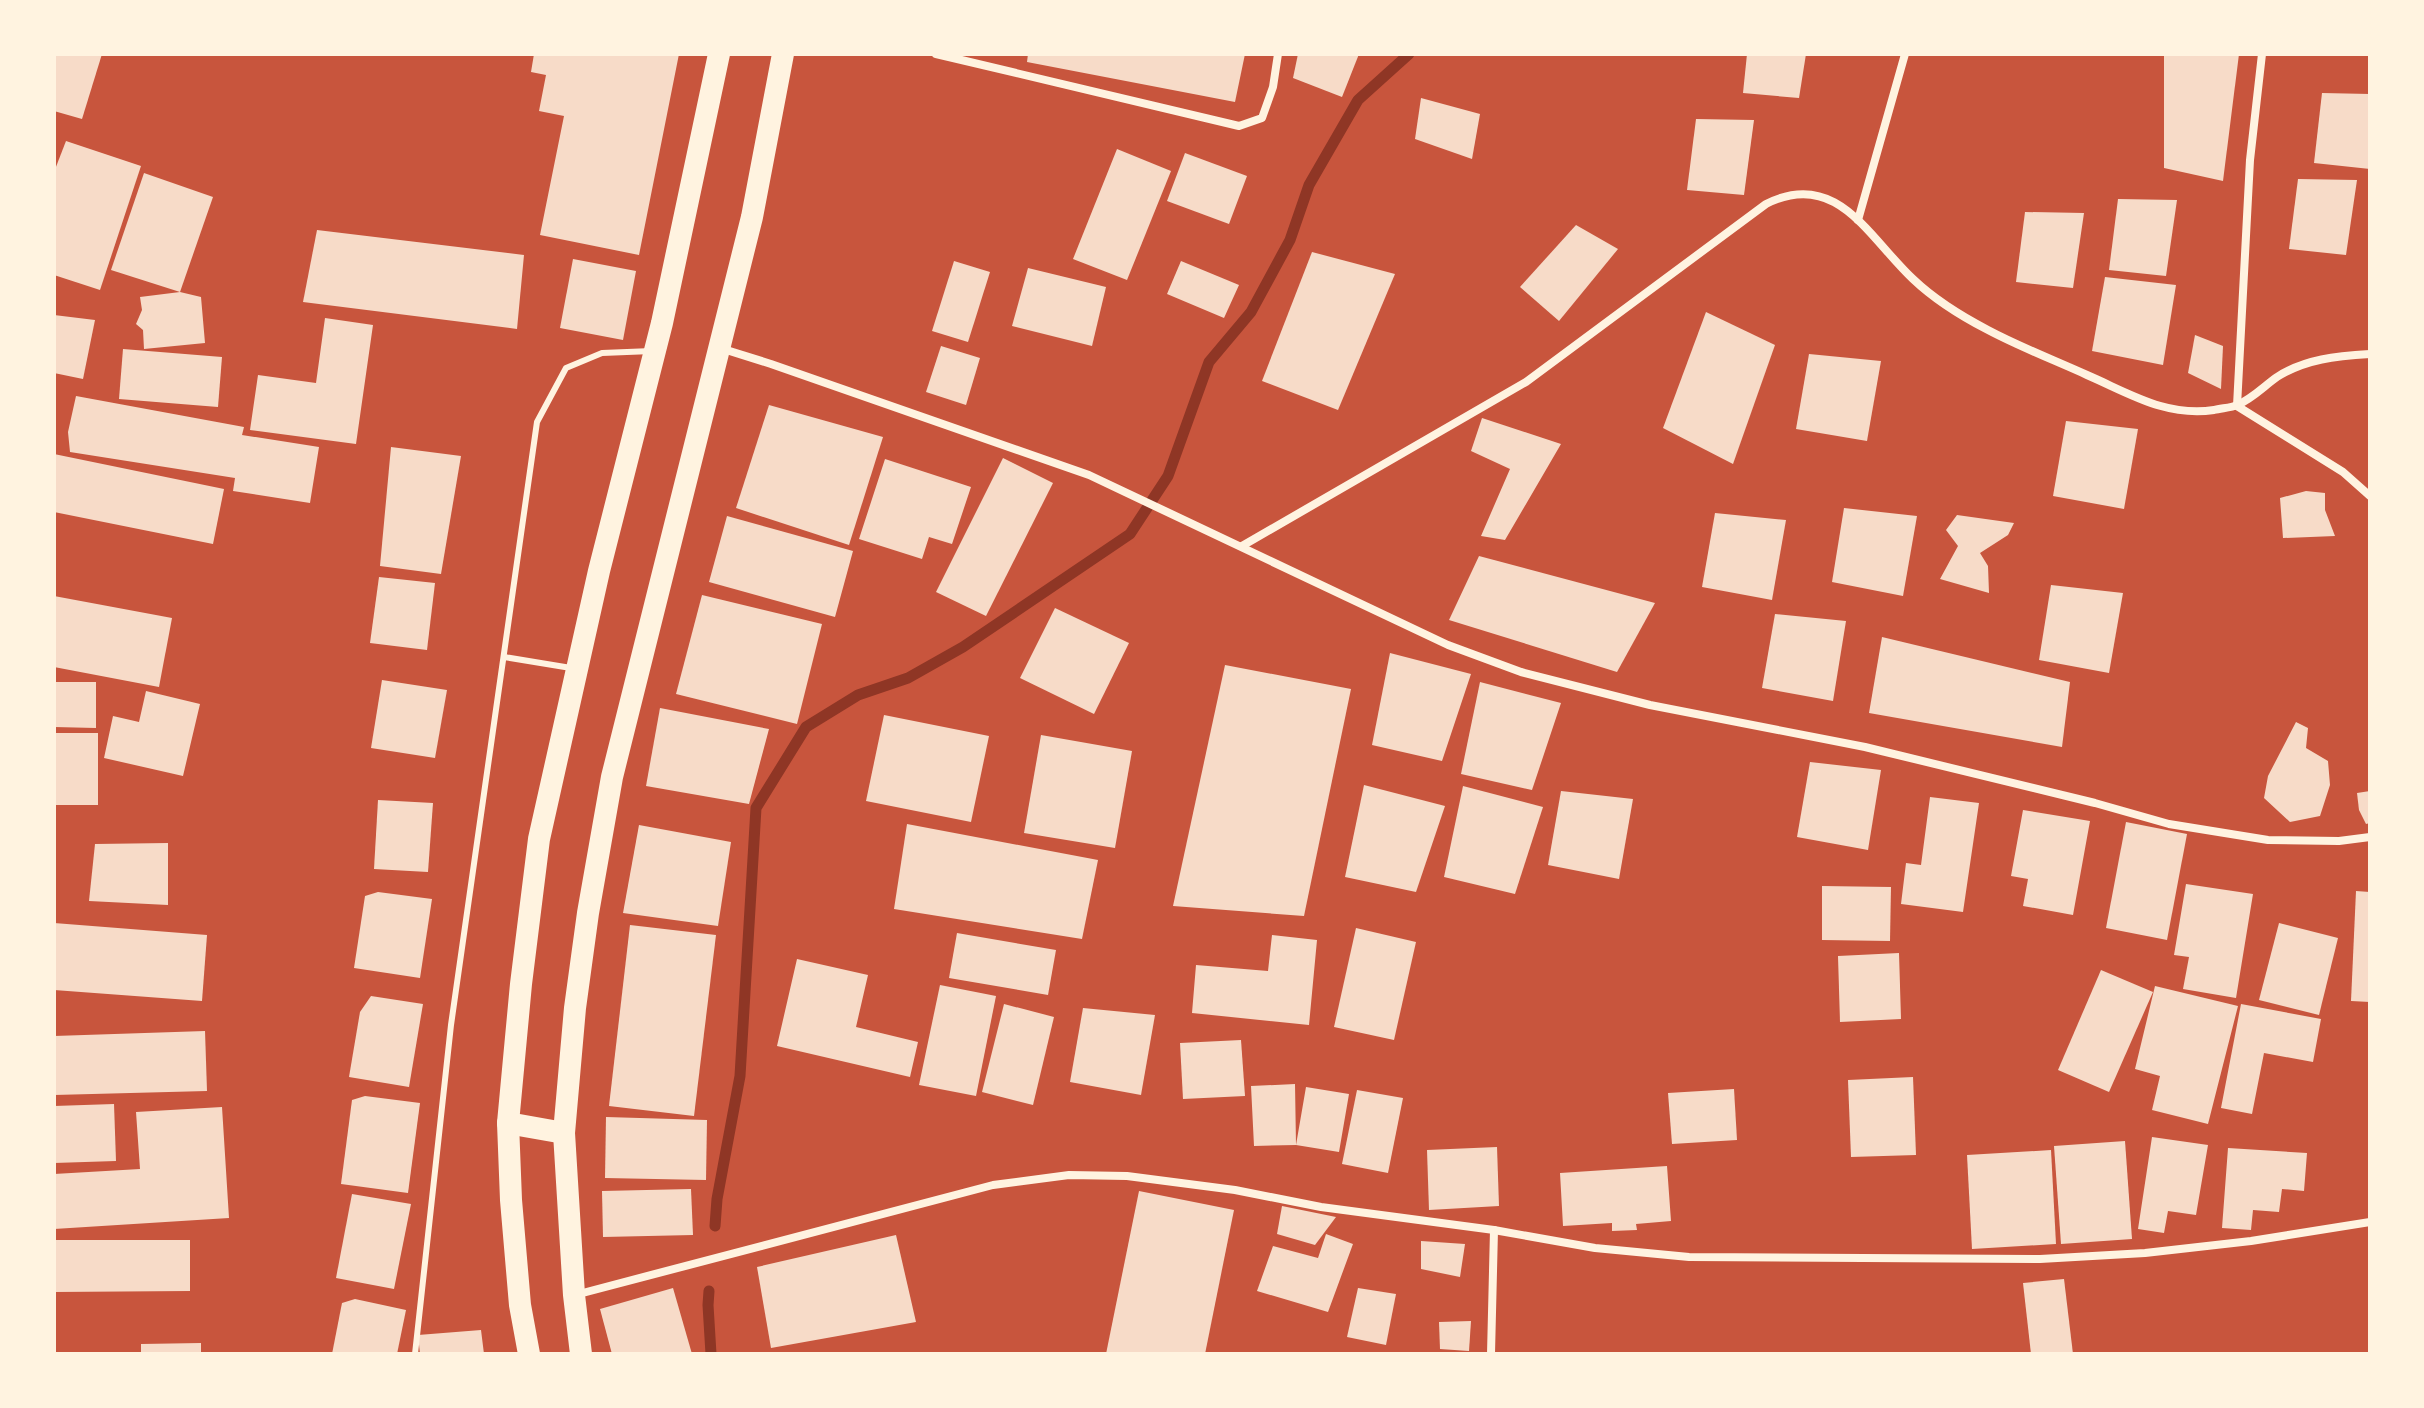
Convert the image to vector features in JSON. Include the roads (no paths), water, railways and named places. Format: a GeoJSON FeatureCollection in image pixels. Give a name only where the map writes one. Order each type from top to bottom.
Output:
{"type":"FeatureCollection","features":[{"type":"Feature","properties":{"kind":"highway"},"geometry":{"type":"LineString","coordinates":[[529,1354],[517,1275],[508,1123],[539,839],[599,571],[655,351],[719,54]]}},
{"type":"Feature","properties":{"kind":"highway"},"geometry":{"type":"LineString","coordinates":[[581,1354],[574,1295],[564,1133],[575,1008],[586,929],[612,777],[752,217],[783,54]]}},
{"type":"Feature","properties":{"kind":"highway"},"geometry":{"type":"LineString","coordinates":[[508,1123],[564,1133]]}},
{"type":"Feature","properties":{"kind":"street"},"geometry":{"type":"LineString","coordinates":[[936,54],[1239,126],[1262,118],[1273,87],[1278,54]]}},
{"type":"Feature","properties":{"kind":"street"},"geometry":{"type":"LineString","coordinates":[[1858,220],[1905,54]]}},
{"type":"Feature","properties":{"kind":"street"},"geometry":{"type":"LineString","coordinates":[[2237,406],[2250,160],[2262,54]]}},
{"type":"Feature","properties":{"kind":"street"},"geometry":{"type":"LineString","coordinates":[[1242,546],[1526,382],[1766,204],[1783,196],[1808,193],[1834,201],[1858,220],[1913,279],[1956,313],[2028,351],[2128,396],[2164,408],[2202,411],[2237,406],[2288,370],[2338,356],[2370,354]]}},
{"type":"Feature","properties":{"kind":"street"},"geometry":{"type":"LineString","coordinates":[[720,348],[1089,475],[1448,645],[1521,672],[1650,705],[1865,747],[2169,824],[2268,840],[2339,841],[2370,837]]}},
{"type":"Feature","properties":{"kind":"street"},"geometry":{"type":"LineString","coordinates":[[2237,406],[2343,472],[2370,496]]}},
{"type":"Feature","properties":{"kind":"street"},"geometry":{"type":"LineString","coordinates":[[574,1295],[993,1185],[1069,1175],[1127,1176],[1235,1190],[1321,1207],[1494,1230],[1595,1248],[1689,1257],[2040,1259],[2145,1253],[2251,1241],[2370,1222]]}},
{"type":"Feature","properties":{"kind":"street"},"geometry":{"type":"LineString","coordinates":[[1491,1354],[1494,1230]]}},
{"type":"Feature","properties":{"kind":"lane"},"geometry":{"type":"LineString","coordinates":[[415,1354],[451,1025],[537,422],[566,368],[602,353],[655,351]]}},
{"type":"Feature","properties":{"kind":"lane"},"geometry":{"type":"LineString","coordinates":[[504,657],[578,669]]}},
{"type":"Feature","properties":{"kind":"waterway"},"geometry":{"type":"LineString","coordinates":[[715,1226],[717,1199],[740,1076],[756,808],[806,727],[858,695],[908,678],[963,647],[1130,534],[1168,476],[1209,362],[1251,312],[1290,240],[1309,185],[1358,100],[1409,54]]}},
{"type":"Feature","properties":{"kind":"waterway"},"geometry":{"type":"LineString","coordinates":[[709,1291],[711,1354]]}}]}
